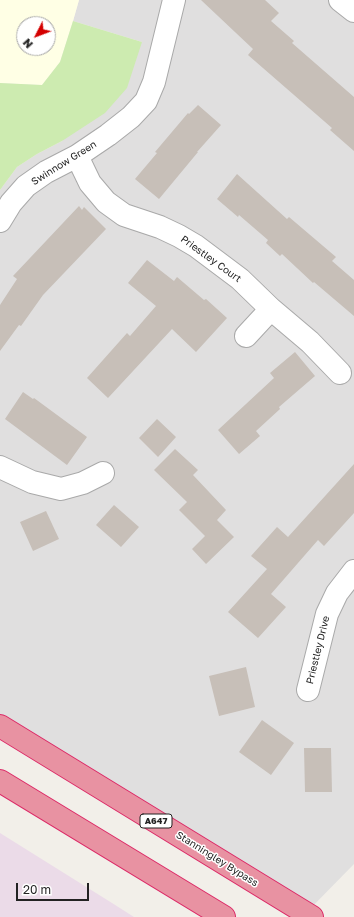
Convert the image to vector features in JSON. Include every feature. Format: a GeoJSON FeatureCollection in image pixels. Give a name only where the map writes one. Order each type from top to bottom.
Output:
{"type":"FeatureCollection","features":[{"type":"Feature","properties":{"kind":"highway","name":"Stanningley Bypass"},"geometry":{"type":"LineString","coordinates":[[0,726],[312,917]]}},
{"type":"Feature","properties":{"kind":"highway"},"geometry":{"type":"LineString","coordinates":[[0,781],[224,917]]}},
{"type":"Feature","properties":{"kind":"street","name":"Swinnow Green"},"geometry":{"type":"LineString","coordinates":[[0,221],[11,203],[26,186],[46,172],[77,156],[131,117],[146,101],[154,82],[174,0]]}},
{"type":"Feature","properties":{"kind":"street"},"geometry":{"type":"LineString","coordinates":[[340,0],[354,11]]}},
{"type":"Feature","properties":{"kind":"street","name":"Priestley Court"},"geometry":{"type":"LineString","coordinates":[[77,156],[90,183],[106,202],[124,215],[160,227],[196,246],[240,279],[271,309],[310,342],[340,373]]}},
{"type":"Feature","properties":{"kind":"street"},"geometry":{"type":"LineString","coordinates":[[246,336],[271,309]]}},
{"type":"Feature","properties":{"kind":"street"},"geometry":{"type":"LineString","coordinates":[[0,467],[32,482],[61,489],[83,483],[103,473]]}},
{"type":"Feature","properties":{"kind":"street","name":"Priestley Drive"},"geometry":{"type":"LineString","coordinates":[[308,690],[326,614],[337,593],[354,571]]}},
{"type":"Feature","properties":{"kind":"shaded area"},"geometry":{"type":"Polygon","coordinates":[[[0,0],[79,0],[60,62],[42,85],[0,83],[0,0]]]}},
{"type":"Feature","properties":{"kind":"shaded area"},"geometry":{"type":"Polygon","coordinates":[[[79,0],[354,0],[354,864],[306,913],[0,726],[0,190],[17,167],[37,154],[62,141],[142,42],[73,21],[79,0]]]}},
{"type":"Feature","properties":{"kind":"shaded area"},"geometry":{"type":"Polygon","coordinates":[[[0,833],[112,903],[134,917],[0,917],[0,833]]]}},
{"type":"Feature","properties":{"kind":"green space"},"geometry":{"type":"Polygon","coordinates":[[[73,21],[142,42],[127,88],[105,113],[62,141],[37,154],[17,167],[0,190],[0,83],[42,85],[60,62],[73,21]]]}},
{"type":"Feature","properties":{"kind":"building"},"geometry":{"type":"Polygon","coordinates":[[[201,0],[265,0],[279,13],[271,21],[294,41],[292,43],[354,97],[354,151],[330,130],[332,128],[248,55],[253,49],[201,0]]]}},
{"type":"Feature","properties":{"kind":"building"},"geometry":{"type":"Polygon","coordinates":[[[198,105],[221,125],[159,199],[135,179],[157,153],[155,152],[188,113],[189,114],[198,105]]]}},
{"type":"Feature","properties":{"kind":"building"},"geometry":{"type":"Polygon","coordinates":[[[237,174],[287,219],[289,217],[336,257],[332,261],[354,280],[354,316],[314,282],[313,283],[282,254],[280,256],[266,243],[268,240],[239,215],[238,217],[217,199],[237,174]]]}},
{"type":"Feature","properties":{"kind":"building"},"geometry":{"type":"Polygon","coordinates":[[[79,206],[82,210],[84,207],[106,229],[43,295],[21,326],[19,325],[0,351],[0,305],[17,279],[13,276],[79,206]]]}},
{"type":"Feature","properties":{"kind":"building"},"geometry":{"type":"Polygon","coordinates":[[[147,260],[174,281],[177,277],[204,300],[206,299],[227,318],[196,352],[172,329],[108,398],[87,378],[127,333],[130,336],[156,306],[128,283],[147,260]]]}},
{"type":"Feature","properties":{"kind":"building"},"geometry":{"type":"Polygon","coordinates":[[[295,352],[315,376],[279,407],[280,409],[256,431],[260,436],[239,454],[218,430],[274,378],[270,373],[295,352]]]}},
{"type":"Feature","properties":{"kind":"building"},"geometry":{"type":"Polygon","coordinates":[[[23,392],[33,399],[34,398],[87,437],[67,465],[5,419],[23,392]]]}},
{"type":"Feature","properties":{"kind":"building"},"geometry":{"type":"Polygon","coordinates":[[[157,419],[176,437],[158,457],[139,438],[157,419]]]}},
{"type":"Feature","properties":{"kind":"building"},"geometry":{"type":"Polygon","coordinates":[[[175,449],[198,470],[193,475],[226,510],[217,520],[234,537],[206,564],[192,549],[205,536],[179,510],[187,502],[154,470],[175,449]]]}},
{"type":"Feature","properties":{"kind":"building"},"geometry":{"type":"Polygon","coordinates":[[[354,464],[354,513],[324,546],[318,540],[271,594],[286,607],[258,638],[228,612],[267,569],[251,556],[277,527],[288,537],[354,464]]]}},
{"type":"Feature","properties":{"kind":"building"},"geometry":{"type":"Polygon","coordinates":[[[114,505],[139,527],[121,547],[96,525],[114,505]]]}},
{"type":"Feature","properties":{"kind":"building"},"geometry":{"type":"Polygon","coordinates":[[[46,511],[59,539],[33,551],[20,522],[46,511]]]}},
{"type":"Feature","properties":{"kind":"building"},"geometry":{"type":"Polygon","coordinates":[[[246,667],[255,707],[219,716],[209,676],[246,667]]]}},
{"type":"Feature","properties":{"kind":"building"},"geometry":{"type":"Polygon","coordinates":[[[262,720],[294,743],[271,775],[239,752],[262,720]]]}},
{"type":"Feature","properties":{"kind":"building"},"geometry":{"type":"Polygon","coordinates":[[[304,748],[331,748],[332,792],[305,792],[304,748]]]}}]}
